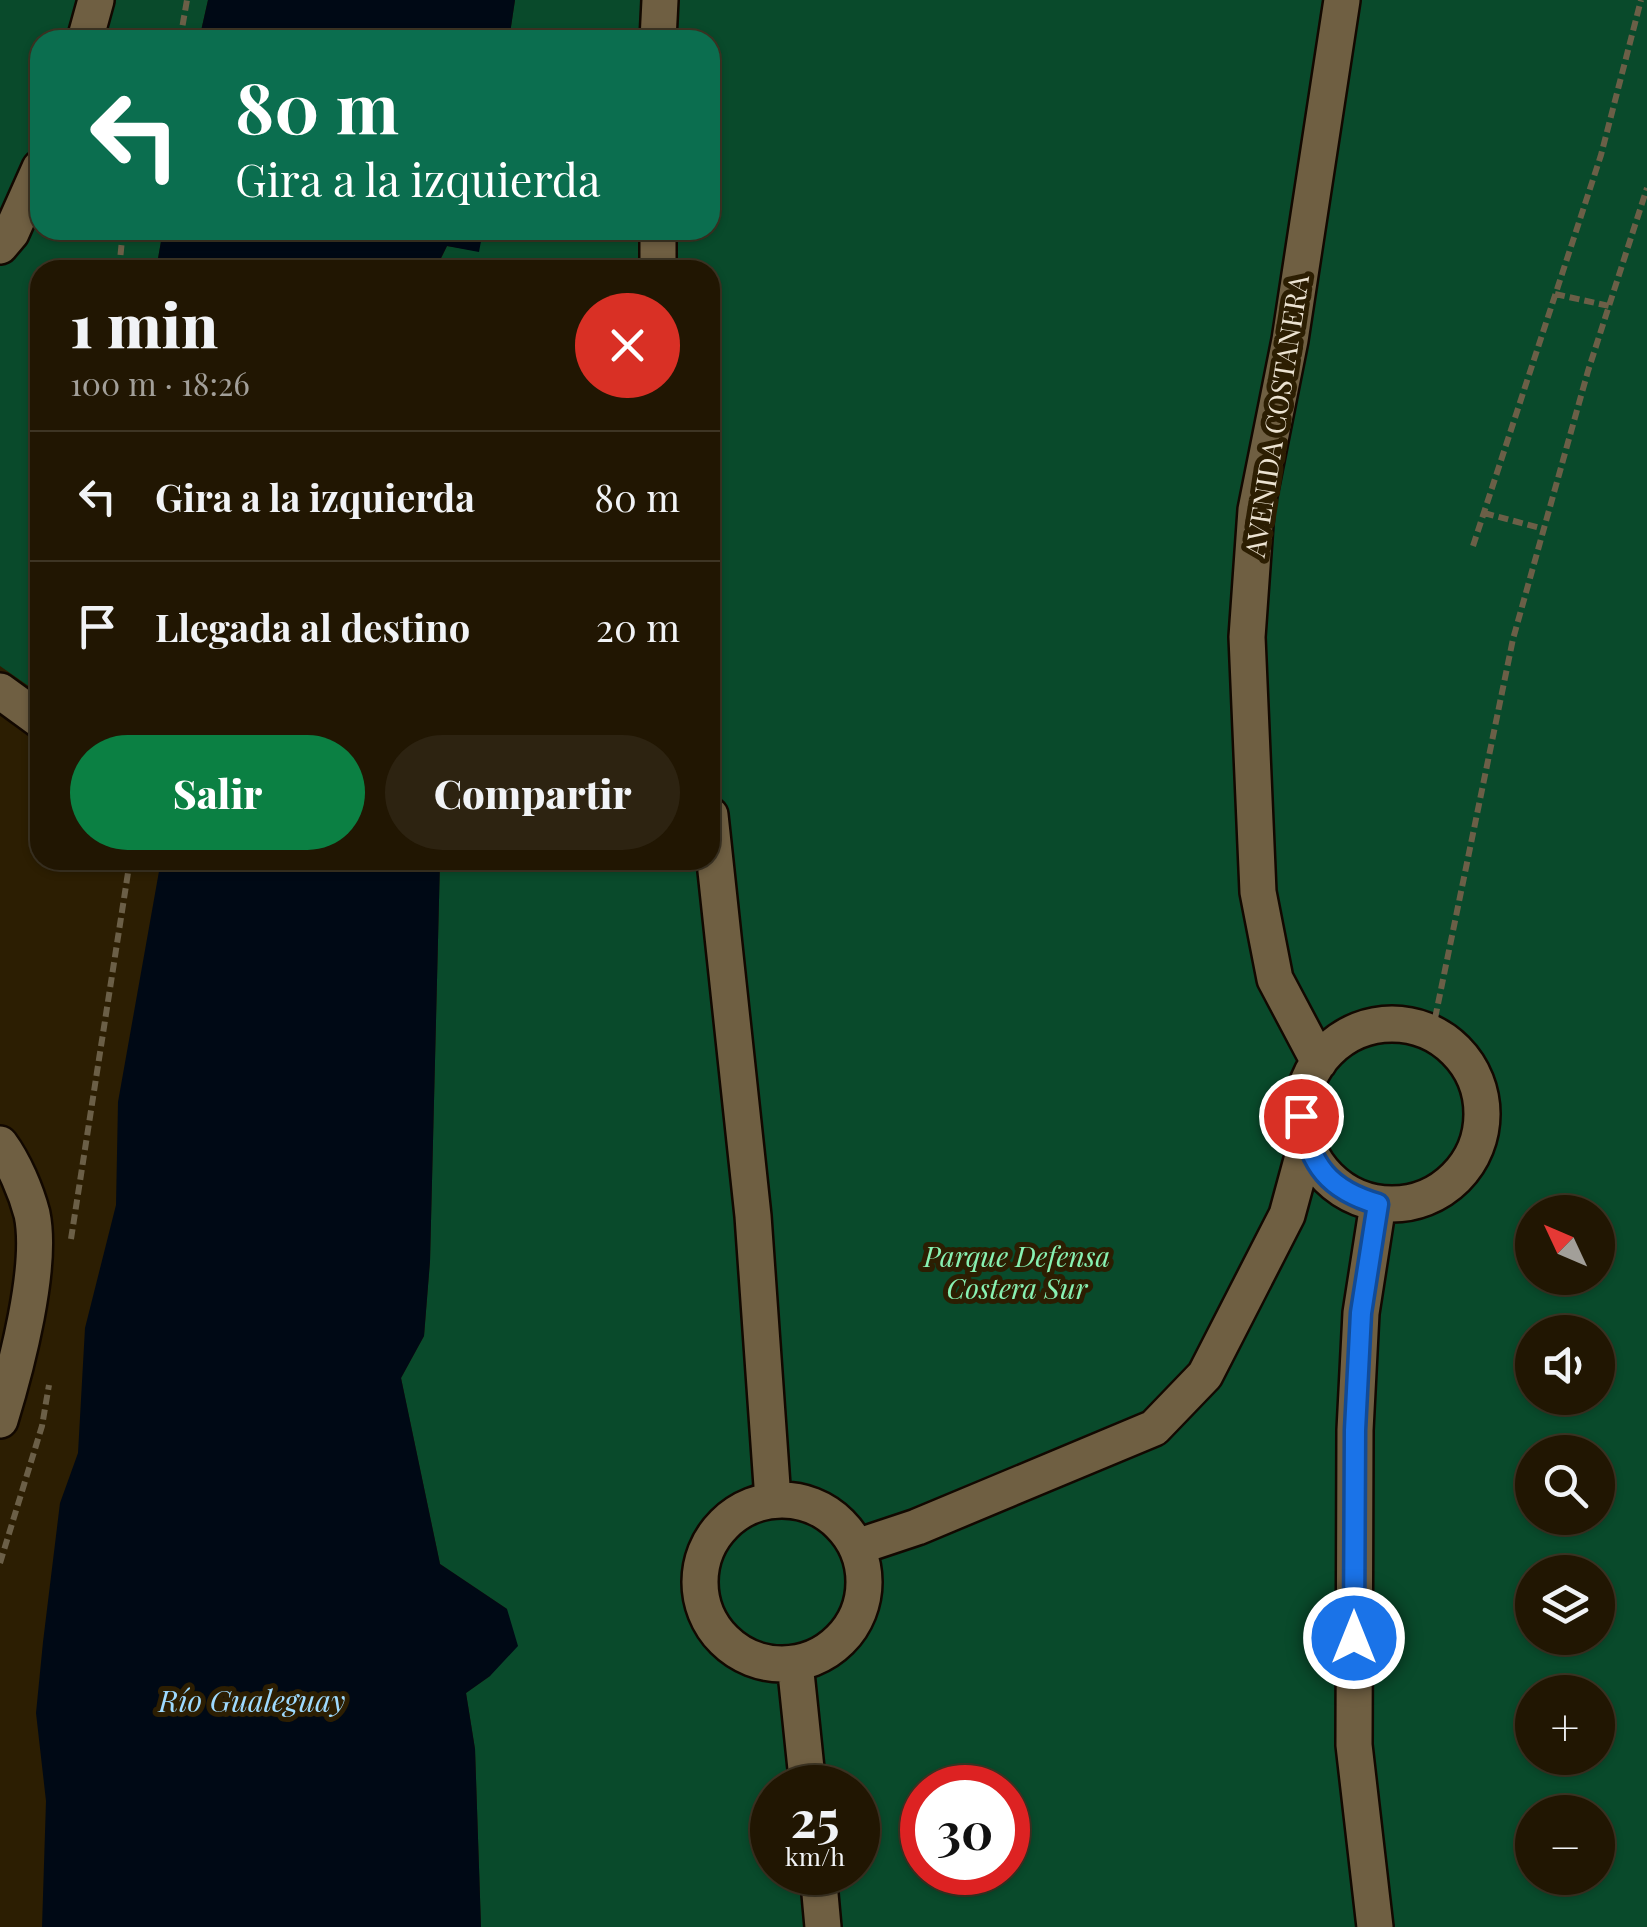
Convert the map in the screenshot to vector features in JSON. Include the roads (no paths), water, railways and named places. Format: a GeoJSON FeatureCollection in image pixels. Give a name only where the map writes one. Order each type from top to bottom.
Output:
{"type":"FeatureCollection","features":[{"type":"Feature","properties":{"kind":"street"},"geometry":{"type":"LineString","coordinates":[[88,30],[96,0]]}},
{"type":"Feature","properties":{"kind":"street"},"geometry":{"type":"LineString","coordinates":[[658,30],[660,0]]}},
{"type":"Feature","properties":{"kind":"street","name":"AVENIDA COSTANERA"},"geometry":{"type":"LineString","coordinates":[[1319,1062],[1275,979],[1258,892],[1247,637],[1256,510],[1290,340],[1342,0]]}},
{"type":"Feature","properties":{"kind":"street"},"geometry":{"type":"LineString","coordinates":[[0,246],[11,233],[30,190]]}},
{"type":"Feature","properties":{"kind":"street"},"geometry":{"type":"LineString","coordinates":[[0,691],[30,713]]}},
{"type":"Feature","properties":{"kind":"street"},"geometry":{"type":"LineString","coordinates":[[716,870],[753,1216],[773,1500]]}},
{"type":"Feature","properties":{"kind":"street"},"geometry":{"type":"LineString","coordinates":[[1398,1025],[1432,1033],[1456,1050],[1472,1072],[1481,1099],[1482,1128],[1473,1155],[1456,1178],[1434,1195],[1406,1204],[1378,1204],[1355,1197],[1334,1184],[1306,1144],[1301,1116],[1306,1088],[1319,1062],[1337,1043],[1360,1030],[1398,1025]]}},
{"type":"Feature","properties":{"kind":"street"},"geometry":{"type":"LineString","coordinates":[[0,1144],[10,1157],[32,1214],[34,1260],[12,1382],[0,1420]]}},
{"type":"Feature","properties":{"kind":"street"},"geometry":{"type":"LineString","coordinates":[[857,1547],[917,1527],[1154,1428],[1205,1374],[1287,1215],[1306,1144]]}},
{"type":"Feature","properties":{"kind":"street"},"geometry":{"type":"LineString","coordinates":[[1376,1927],[1354,1744],[1354,1480],[1361,1313],[1378,1204]]}},
{"type":"Feature","properties":{"kind":"street"},"geometry":{"type":"LineString","coordinates":[[773,1500],[798,1501],[822,1510],[843,1526],[857,1547],[864,1571],[863,1596],[854,1620],[840,1640],[819,1655],[795,1663],[769,1662],[744,1654],[723,1640],[708,1618],[701,1593],[701,1567],[710,1542],[726,1522],[748,1507],[773,1500]]}},
{"type":"Feature","properties":{"kind":"street"},"geometry":{"type":"LineString","coordinates":[[795,1663],[806,1765]]}},
{"type":"Feature","properties":{"kind":"water"},"geometry":{"type":"Polygon","coordinates":[[[208,0],[515,0],[510,30],[201,30],[208,0]]]}},
{"type":"Feature","properties":{"kind":"water"},"geometry":{"type":"Polygon","coordinates":[[[161,240],[481,240],[479,252],[447,246],[440,260],[158,260],[161,240]]]}},
{"type":"Feature","properties":{"kind":"water","name":"Río Gualeguay"},"geometry":{"type":"Polygon","coordinates":[[[159,870],[440,870],[430,1261],[424,1336],[401,1378],[440,1564],[507,1609],[518,1646],[490,1676],[466,1693],[475,1749],[481,1927],[42,1927],[46,1801],[36,1713],[60,1503],[78,1453],[85,1328],[116,1205],[118,1102],[159,870]]]}},
{"type":"Feature","properties":{"kind":"park label","name":"Parque Defensa Costera Sur"},"geometry":{"type":"Point","coordinates":[1017,1273]}}]}
